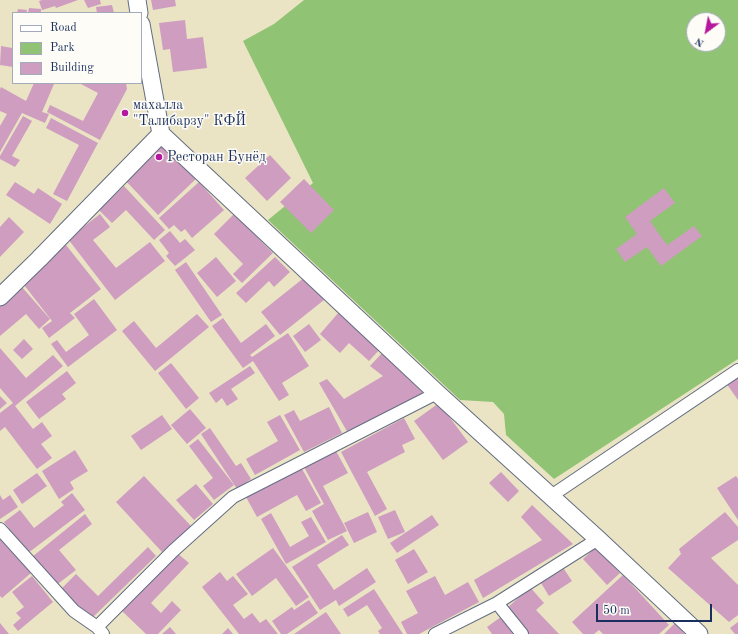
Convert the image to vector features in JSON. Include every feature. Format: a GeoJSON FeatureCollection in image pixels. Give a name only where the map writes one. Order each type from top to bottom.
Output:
{"type":"FeatureCollection","features":[{"type":"Feature","properties":{"kind":"street"},"geometry":{"type":"LineString","coordinates":[[137,0],[139,12]]}},
{"type":"Feature","properties":{"kind":"street"},"geometry":{"type":"LineString","coordinates":[[142,30],[161,134],[437,393],[598,539],[699,634]]}},
{"type":"Feature","properties":{"kind":"street"},"geometry":{"type":"LineString","coordinates":[[0,297],[161,134]]}},
{"type":"Feature","properties":{"kind":"street"},"geometry":{"type":"LineString","coordinates":[[551,496],[738,370]]}},
{"type":"Feature","properties":{"kind":"street"},"geometry":{"type":"LineString","coordinates":[[0,529],[74,611],[100,630],[173,551],[233,497],[437,393]]}},
{"type":"Feature","properties":{"kind":"street"},"geometry":{"type":"LineString","coordinates":[[435,634],[497,603],[598,539]]}},
{"type":"Feature","properties":{"kind":"street"},"geometry":{"type":"LineString","coordinates":[[497,603],[522,634]]}},
{"type":"Feature","properties":{"kind":"green space"},"geometry":{"type":"Polygon","coordinates":[[[304,0],[738,0],[738,359],[554,479],[506,435],[504,414],[493,402],[460,400],[268,220],[313,183],[243,41],[274,24],[304,0]]]}},
{"type":"Feature","properties":{"kind":"building"},"geometry":{"type":"Polygon","coordinates":[[[78,0],[56,8],[55,6],[42,10],[39,1],[78,0]]]}},
{"type":"Feature","properties":{"kind":"building"},"geometry":{"type":"Polygon","coordinates":[[[84,0],[100,0],[101,4],[88,8],[84,0]]]}},
{"type":"Feature","properties":{"kind":"building"},"geometry":{"type":"Polygon","coordinates":[[[151,0],[175,0],[176,6],[153,10],[151,0]]]}},
{"type":"Feature","properties":{"kind":"building"},"geometry":{"type":"Polygon","coordinates":[[[112,5],[114,12],[97,12],[96,7],[112,5]]]}},
{"type":"Feature","properties":{"kind":"building"},"geometry":{"type":"Polygon","coordinates":[[[29,8],[41,9],[41,12],[28,12],[29,8]]]}},
{"type":"Feature","properties":{"kind":"building"},"geometry":{"type":"Polygon","coordinates":[[[18,9],[27,10],[26,12],[17,12],[18,9]]]}},
{"type":"Feature","properties":{"kind":"building"},"geometry":{"type":"Polygon","coordinates":[[[185,20],[187,39],[203,37],[207,68],[173,72],[170,49],[163,50],[159,23],[185,20]]]}},
{"type":"Feature","properties":{"kind":"building"},"geometry":{"type":"Polygon","coordinates":[[[1,46],[12,48],[12,67],[0,65],[1,46]]]}},
{"type":"Feature","properties":{"kind":"building"},"geometry":{"type":"Polygon","coordinates":[[[34,84],[54,84],[42,112],[49,114],[45,123],[22,113],[0,152],[0,126],[7,114],[0,111],[1,87],[26,101],[34,84]]]}},
{"type":"Feature","properties":{"kind":"building"},"geometry":{"type":"Polygon","coordinates":[[[81,84],[126,84],[127,89],[100,140],[47,112],[50,105],[83,121],[98,93],[81,84]]]}},
{"type":"Feature","properties":{"kind":"building"},"geometry":{"type":"Polygon","coordinates":[[[23,116],[32,121],[12,156],[20,160],[15,167],[0,159],[0,156],[23,116]]]}},
{"type":"Feature","properties":{"kind":"building"},"geometry":{"type":"Polygon","coordinates":[[[51,118],[98,143],[67,201],[53,194],[79,145],[46,128],[51,118]]]}},
{"type":"Feature","properties":{"kind":"building"},"geometry":{"type":"Polygon","coordinates":[[[166,142],[199,176],[158,215],[125,180],[166,142]]]}},
{"type":"Feature","properties":{"kind":"building"},"geometry":{"type":"Polygon","coordinates":[[[270,155],[291,178],[267,201],[245,178],[270,155]]]}},
{"type":"Feature","properties":{"kind":"building"},"geometry":{"type":"Polygon","coordinates":[[[304,179],[334,210],[311,233],[280,202],[304,179]]]}},
{"type":"Feature","properties":{"kind":"building"},"geometry":{"type":"Polygon","coordinates":[[[15,182],[34,194],[38,188],[62,204],[50,224],[6,195],[15,182]]]}},
{"type":"Feature","properties":{"kind":"building"},"geometry":{"type":"Polygon","coordinates":[[[199,182],[224,210],[192,238],[185,229],[181,232],[174,225],[169,229],[159,218],[199,182]]]}},
{"type":"Feature","properties":{"kind":"building"},"geometry":{"type":"Polygon","coordinates":[[[124,186],[165,230],[154,240],[126,210],[112,223],[99,210],[124,186]]]}},
{"type":"Feature","properties":{"kind":"building"},"geometry":{"type":"Polygon","coordinates":[[[664,188],[675,203],[650,221],[667,245],[694,226],[702,236],[661,266],[647,247],[625,262],[616,249],[637,234],[625,217],[664,188]]]}},
{"type":"Feature","properties":{"kind":"building"},"geometry":{"type":"Polygon","coordinates":[[[100,214],[110,227],[93,240],[116,268],[150,242],[165,261],[115,300],[68,239],[100,214]]]}},
{"type":"Feature","properties":{"kind":"building"},"geometry":{"type":"Polygon","coordinates":[[[234,214],[273,253],[242,283],[233,274],[243,264],[214,234],[234,214]]]}},
{"type":"Feature","properties":{"kind":"building"},"geometry":{"type":"Polygon","coordinates":[[[9,217],[24,232],[0,257],[0,227],[9,217]]]}},
{"type":"Feature","properties":{"kind":"building"},"geometry":{"type":"Polygon","coordinates":[[[170,231],[180,243],[185,239],[195,250],[175,266],[166,256],[169,253],[159,240],[170,231]]]}},
{"type":"Feature","properties":{"kind":"building"},"geometry":{"type":"Polygon","coordinates":[[[66,245],[101,289],[70,313],[75,318],[49,338],[42,328],[52,321],[21,281],[66,245]]]}},
{"type":"Feature","properties":{"kind":"building"},"geometry":{"type":"Polygon","coordinates":[[[216,257],[236,281],[217,297],[197,273],[216,257]]]}},
{"type":"Feature","properties":{"kind":"building"},"geometry":{"type":"Polygon","coordinates":[[[275,257],[290,272],[274,287],[269,281],[246,303],[236,293],[275,257]]]}},
{"type":"Feature","properties":{"kind":"building"},"geometry":{"type":"Polygon","coordinates":[[[186,262],[222,315],[211,322],[175,270],[186,262]]]}},
{"type":"Feature","properties":{"kind":"building"},"geometry":{"type":"Polygon","coordinates":[[[305,277],[324,300],[280,335],[261,312],[305,277]]]}},
{"type":"Feature","properties":{"kind":"building"},"geometry":{"type":"Polygon","coordinates":[[[21,286],[50,319],[39,329],[26,314],[0,336],[0,304],[21,286]]]}},
{"type":"Feature","properties":{"kind":"building"},"geometry":{"type":"Polygon","coordinates":[[[94,299],[117,330],[68,367],[51,344],[57,340],[66,352],[89,335],[74,314],[94,299]]]}},
{"type":"Feature","properties":{"kind":"building"},"geometry":{"type":"Polygon","coordinates":[[[339,312],[380,349],[369,361],[349,343],[340,353],[320,334],[339,312]]]}},
{"type":"Feature","properties":{"kind":"building"},"geometry":{"type":"Polygon","coordinates":[[[197,314],[209,327],[155,371],[122,331],[134,321],[156,348],[197,314]]]}},
{"type":"Feature","properties":{"kind":"building"},"geometry":{"type":"Polygon","coordinates":[[[223,318],[241,343],[266,324],[275,336],[250,355],[252,357],[288,333],[309,366],[282,383],[289,395],[279,401],[253,361],[243,368],[212,326],[223,318]]]}},
{"type":"Feature","properties":{"kind":"building"},"geometry":{"type":"Polygon","coordinates":[[[309,324],[321,340],[305,352],[293,336],[309,324]]]}},
{"type":"Feature","properties":{"kind":"building"},"geometry":{"type":"Polygon","coordinates":[[[24,339],[33,349],[22,359],[13,350],[24,339]]]}},
{"type":"Feature","properties":{"kind":"building"},"geometry":{"type":"Polygon","coordinates":[[[0,348],[26,378],[53,355],[63,366],[15,406],[33,429],[42,422],[52,436],[41,444],[52,458],[37,469],[5,427],[0,431],[0,413],[13,403],[0,388],[0,348]]]}},
{"type":"Feature","properties":{"kind":"building"},"geometry":{"type":"Polygon","coordinates":[[[382,353],[423,393],[348,433],[319,383],[327,379],[344,399],[383,376],[370,366],[382,353]]]}},
{"type":"Feature","properties":{"kind":"building"},"geometry":{"type":"Polygon","coordinates":[[[171,363],[199,398],[186,409],[158,373],[171,363]]]}},
{"type":"Feature","properties":{"kind":"building"},"geometry":{"type":"Polygon","coordinates":[[[250,366],[255,373],[231,389],[238,399],[227,406],[222,398],[216,403],[209,393],[250,366]]]}},
{"type":"Feature","properties":{"kind":"building"},"geometry":{"type":"Polygon","coordinates":[[[67,371],[76,383],[62,394],[66,399],[39,419],[26,402],[67,371]]]}},
{"type":"Feature","properties":{"kind":"building"},"geometry":{"type":"Polygon","coordinates":[[[738,374],[738,400],[726,383],[738,374]]]}},
{"type":"Feature","properties":{"kind":"building"},"geometry":{"type":"Polygon","coordinates":[[[0,396],[7,403],[0,409],[0,396]]]}},
{"type":"Feature","properties":{"kind":"building"},"geometry":{"type":"Polygon","coordinates":[[[439,403],[468,442],[443,460],[414,421],[439,403]]]}},
{"type":"Feature","properties":{"kind":"building"},"geometry":{"type":"Polygon","coordinates":[[[329,407],[342,433],[304,452],[284,415],[294,410],[300,421],[329,407]]]}},
{"type":"Feature","properties":{"kind":"building"},"geometry":{"type":"Polygon","coordinates":[[[190,409],[206,428],[187,444],[171,425],[190,409]]]}},
{"type":"Feature","properties":{"kind":"building"},"geometry":{"type":"Polygon","coordinates":[[[162,415],[172,429],[141,450],[131,436],[162,415]]]}},
{"type":"Feature","properties":{"kind":"building"},"geometry":{"type":"Polygon","coordinates":[[[280,415],[300,450],[255,475],[246,459],[278,441],[267,422],[280,415]]]}},
{"type":"Feature","properties":{"kind":"building"},"geometry":{"type":"Polygon","coordinates":[[[404,418],[415,439],[402,445],[405,452],[367,472],[387,509],[375,516],[341,452],[404,418]]]}},
{"type":"Feature","properties":{"kind":"building"},"geometry":{"type":"Polygon","coordinates":[[[210,428],[236,466],[241,463],[251,479],[237,489],[201,434],[210,428]]]}},
{"type":"Feature","properties":{"kind":"building"},"geometry":{"type":"Polygon","coordinates":[[[198,439],[234,485],[214,500],[203,486],[213,478],[189,446],[198,439]]]}},
{"type":"Feature","properties":{"kind":"building"},"geometry":{"type":"Polygon","coordinates":[[[75,450],[88,471],[70,482],[74,489],[59,499],[42,471],[75,450]]]}},
{"type":"Feature","properties":{"kind":"building"},"geometry":{"type":"Polygon","coordinates":[[[336,451],[348,473],[323,486],[347,531],[328,540],[312,511],[324,504],[304,467],[336,451]]]}},
{"type":"Feature","properties":{"kind":"building"},"geometry":{"type":"Polygon","coordinates":[[[301,467],[321,503],[306,511],[297,495],[257,517],[246,497],[301,467]]]}},
{"type":"Feature","properties":{"kind":"building"},"geometry":{"type":"Polygon","coordinates":[[[501,472],[519,491],[508,502],[489,483],[501,472]]]}},
{"type":"Feature","properties":{"kind":"building"},"geometry":{"type":"Polygon","coordinates":[[[37,473],[47,486],[22,504],[13,490],[37,473]]]}},
{"type":"Feature","properties":{"kind":"building"},"geometry":{"type":"Polygon","coordinates":[[[144,476],[191,526],[162,552],[116,502],[144,476]]]}},
{"type":"Feature","properties":{"kind":"building"},"geometry":{"type":"Polygon","coordinates":[[[736,476],[738,479],[738,520],[717,488],[736,476]]]}},
{"type":"Feature","properties":{"kind":"building"},"geometry":{"type":"Polygon","coordinates":[[[196,484],[213,504],[194,520],[176,500],[196,484]]]}},
{"type":"Feature","properties":{"kind":"building"},"geometry":{"type":"Polygon","coordinates":[[[72,493],[85,510],[28,553],[4,522],[20,510],[34,528],[64,505],[61,502],[72,493]]]}},
{"type":"Feature","properties":{"kind":"building"},"geometry":{"type":"Polygon","coordinates":[[[0,495],[3,500],[10,495],[18,507],[0,519],[0,495]]]}},
{"type":"Feature","properties":{"kind":"building"},"geometry":{"type":"Polygon","coordinates":[[[532,505],[573,544],[483,598],[474,580],[542,540],[521,517],[532,505]]]}},
{"type":"Feature","properties":{"kind":"building"},"geometry":{"type":"Polygon","coordinates":[[[395,510],[405,532],[388,539],[378,517],[395,510]]]}},
{"type":"Feature","properties":{"kind":"building"},"geometry":{"type":"Polygon","coordinates":[[[368,512],[377,532],[354,543],[344,523],[368,512]]]}},
{"type":"Feature","properties":{"kind":"building"},"geometry":{"type":"Polygon","coordinates":[[[725,512],[738,527],[738,540],[711,558],[738,585],[738,615],[729,622],[668,568],[681,554],[679,549],[725,512]]]}},
{"type":"Feature","properties":{"kind":"building"},"geometry":{"type":"Polygon","coordinates":[[[271,513],[290,547],[309,536],[301,522],[311,517],[326,542],[286,564],[261,519],[271,513]]]}},
{"type":"Feature","properties":{"kind":"building"},"geometry":{"type":"Polygon","coordinates":[[[85,514],[92,524],[59,550],[76,570],[55,586],[32,557],[85,514]]]}},
{"type":"Feature","properties":{"kind":"building"},"geometry":{"type":"Polygon","coordinates":[[[432,515],[439,525],[397,553],[390,543],[432,515]]]}},
{"type":"Feature","properties":{"kind":"building"},"geometry":{"type":"Polygon","coordinates":[[[342,535],[349,545],[317,565],[334,590],[367,568],[376,582],[339,606],[336,600],[320,610],[292,567],[342,535]]]}},
{"type":"Feature","properties":{"kind":"building"},"geometry":{"type":"Polygon","coordinates":[[[1,539],[31,573],[2,598],[0,596],[1,539]]]}},
{"type":"Feature","properties":{"kind":"building"},"geometry":{"type":"Polygon","coordinates":[[[148,547],[156,556],[91,619],[61,589],[76,574],[98,596],[148,547]]]}},
{"type":"Feature","properties":{"kind":"building"},"geometry":{"type":"Polygon","coordinates":[[[596,547],[620,573],[607,585],[583,559],[596,547]]]}},
{"type":"Feature","properties":{"kind":"building"},"geometry":{"type":"Polygon","coordinates":[[[273,548],[309,597],[296,606],[276,578],[252,596],[236,574],[273,548]]]}},
{"type":"Feature","properties":{"kind":"building"},"geometry":{"type":"Polygon","coordinates":[[[414,549],[428,572],[408,584],[395,560],[414,549]]]}},
{"type":"Feature","properties":{"kind":"building"},"geometry":{"type":"Polygon","coordinates":[[[177,553],[189,563],[151,603],[161,613],[172,601],[181,610],[158,634],[146,634],[122,611],[177,553]]]}},
{"type":"Feature","properties":{"kind":"building"},"geometry":{"type":"Polygon","coordinates":[[[564,569],[572,581],[549,596],[541,583],[564,569]]]}},
{"type":"Feature","properties":{"kind":"building"},"geometry":{"type":"Polygon","coordinates":[[[220,572],[227,581],[233,576],[248,594],[233,605],[244,619],[252,613],[260,623],[266,619],[278,634],[239,634],[202,587],[220,572]]]}},
{"type":"Feature","properties":{"kind":"building"},"geometry":{"type":"Polygon","coordinates":[[[623,575],[669,625],[659,634],[603,634],[599,630],[594,634],[583,634],[572,622],[623,575]]]}},
{"type":"Feature","properties":{"kind":"building"},"geometry":{"type":"Polygon","coordinates":[[[32,576],[53,602],[18,631],[13,625],[21,618],[16,613],[24,607],[12,592],[32,576]]]}},
{"type":"Feature","properties":{"kind":"building"},"geometry":{"type":"Polygon","coordinates":[[[435,576],[445,595],[468,582],[479,602],[419,634],[407,634],[401,622],[418,613],[406,591],[435,576]]]}},
{"type":"Feature","properties":{"kind":"building"},"geometry":{"type":"Polygon","coordinates":[[[530,587],[544,603],[536,610],[559,634],[528,634],[505,610],[530,587]]]}},
{"type":"Feature","properties":{"kind":"building"},"geometry":{"type":"Polygon","coordinates":[[[374,589],[403,634],[380,634],[378,631],[382,628],[367,605],[348,617],[343,609],[374,589]]]}},
{"type":"Feature","properties":{"kind":"building"},"geometry":{"type":"Polygon","coordinates":[[[309,600],[318,613],[287,634],[281,634],[272,621],[292,607],[294,610],[309,600]]]}},
{"type":"Feature","properties":{"kind":"building"},"geometry":{"type":"Polygon","coordinates":[[[326,612],[341,634],[294,634],[326,612]]]}},
{"type":"Feature","properties":{"kind":"building"},"geometry":{"type":"Polygon","coordinates":[[[505,614],[520,634],[492,634],[487,627],[505,614]]]}},
{"type":"Feature","properties":{"kind":"building"},"geometry":{"type":"Polygon","coordinates":[[[738,622],[738,634],[735,634],[730,628],[738,622]]]}},
{"type":"Feature","properties":{"kind":"building"},"geometry":{"type":"Polygon","coordinates":[[[0,623],[9,634],[0,634],[0,623]]]}},
{"type":"Feature","properties":{"kind":"building"},"geometry":{"type":"Polygon","coordinates":[[[675,623],[685,634],[664,634],[675,623]]]}},
{"type":"Feature","properties":{"kind":"building"},"geometry":{"type":"Polygon","coordinates":[[[170,627],[176,634],[162,634],[170,627]]]}},
{"type":"Feature","properties":{"kind":"building"},"geometry":{"type":"Polygon","coordinates":[[[228,628],[233,634],[222,634],[228,628]]]}},
{"type":"Feature","properties":{"kind":"place","name":"махалла \"Талибарзу\" КФЙ"},"geometry":{"type":"Point","coordinates":[125,113]}},
{"type":"Feature","properties":{"kind":"place","name":"Ресторан Бунёд"},"geometry":{"type":"Point","coordinates":[159,157]}}]}
